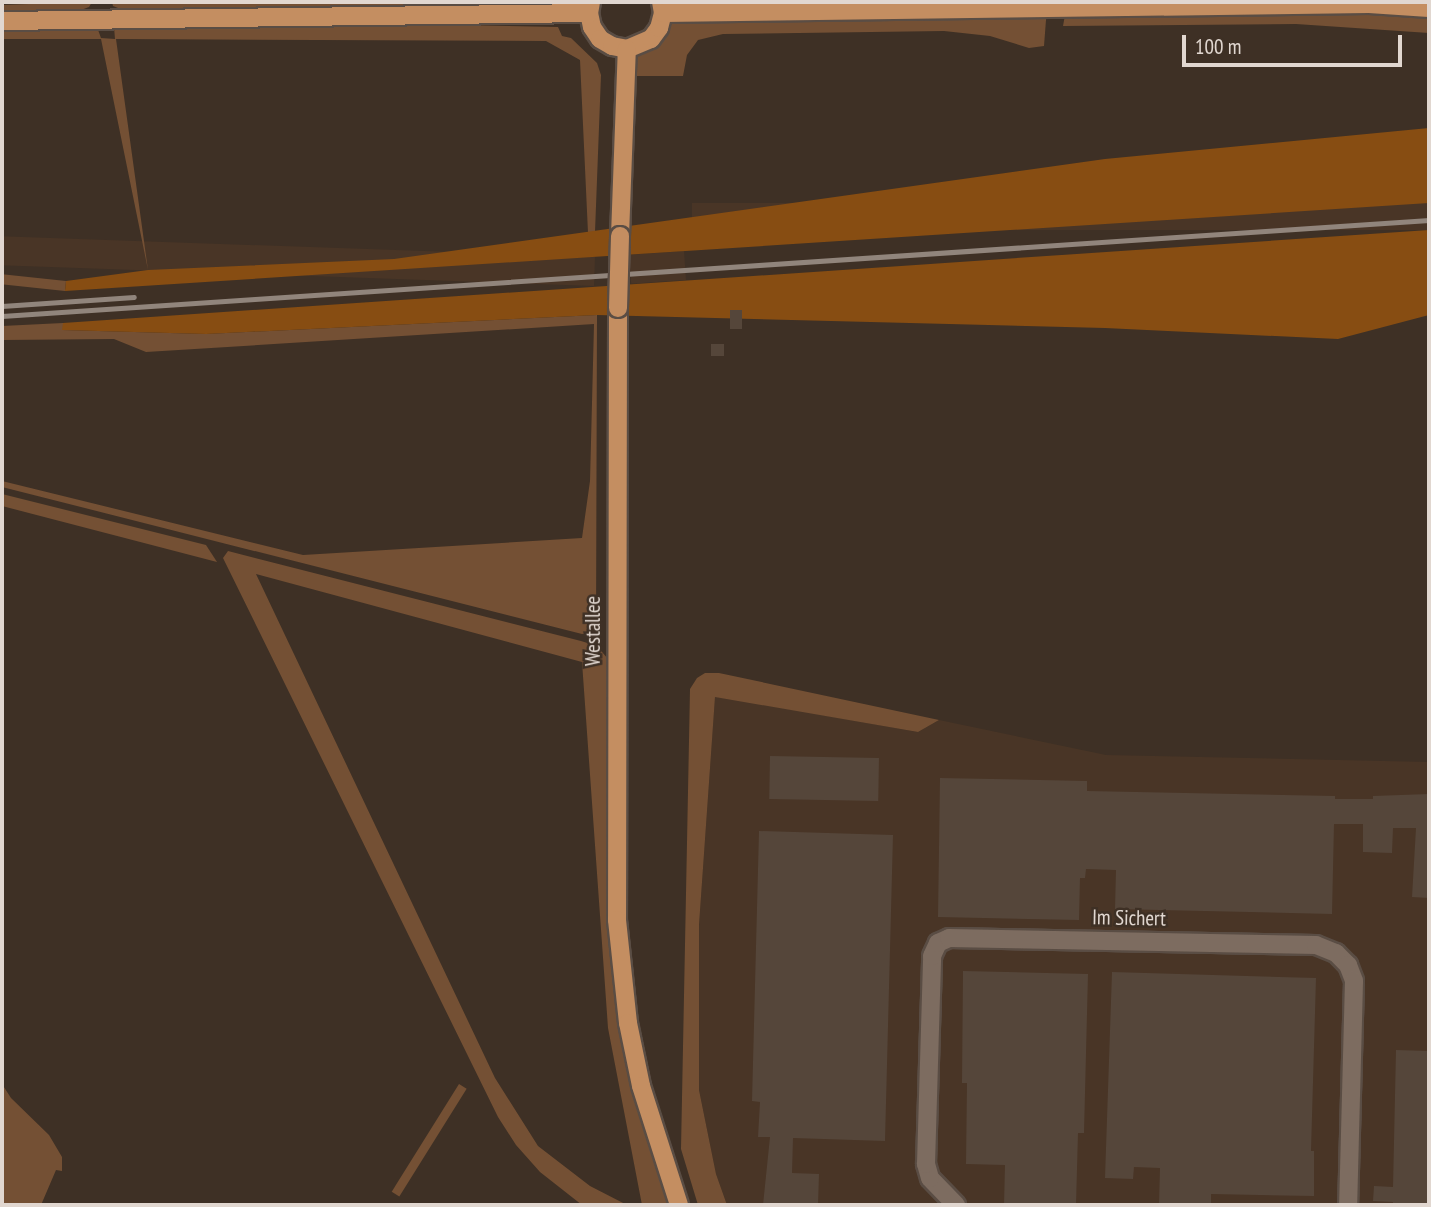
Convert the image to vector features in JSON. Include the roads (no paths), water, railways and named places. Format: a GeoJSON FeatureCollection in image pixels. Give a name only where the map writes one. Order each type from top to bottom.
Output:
{"type":"FeatureCollection","features":[{"type":"Feature","properties":{"kind":"main road"},"geometry":{"type":"LineString","coordinates":[[2,21],[590,7],[592,27],[600,39],[612,47],[627,49],[651,39],[659,28],[662,7],[1355,4],[1429,8]]}},
{"type":"Feature","properties":{"kind":"main road","name":"Westallee"},"geometry":{"type":"LineString","coordinates":[[627,49],[618,308],[617,920],[628,1023],[640,1086],[679,1205]]}},
{"type":"Feature","properties":{"kind":"street","name":"Im Sichert"},"geometry":{"type":"LineString","coordinates":[[956,1205],[930,1178],[926,1164],[932,956],[938,943],[949,938],[1316,945],[1336,953],[1348,965],[1354,981],[1348,1205]]}},
{"type":"Feature","properties":{"kind":"railway"},"geometry":{"type":"LineString","coordinates":[[2,316],[1429,220]]}},
{"type":"Feature","properties":{"kind":"railway"},"geometry":{"type":"LineString","coordinates":[[2,306],[134,297]]}}]}
